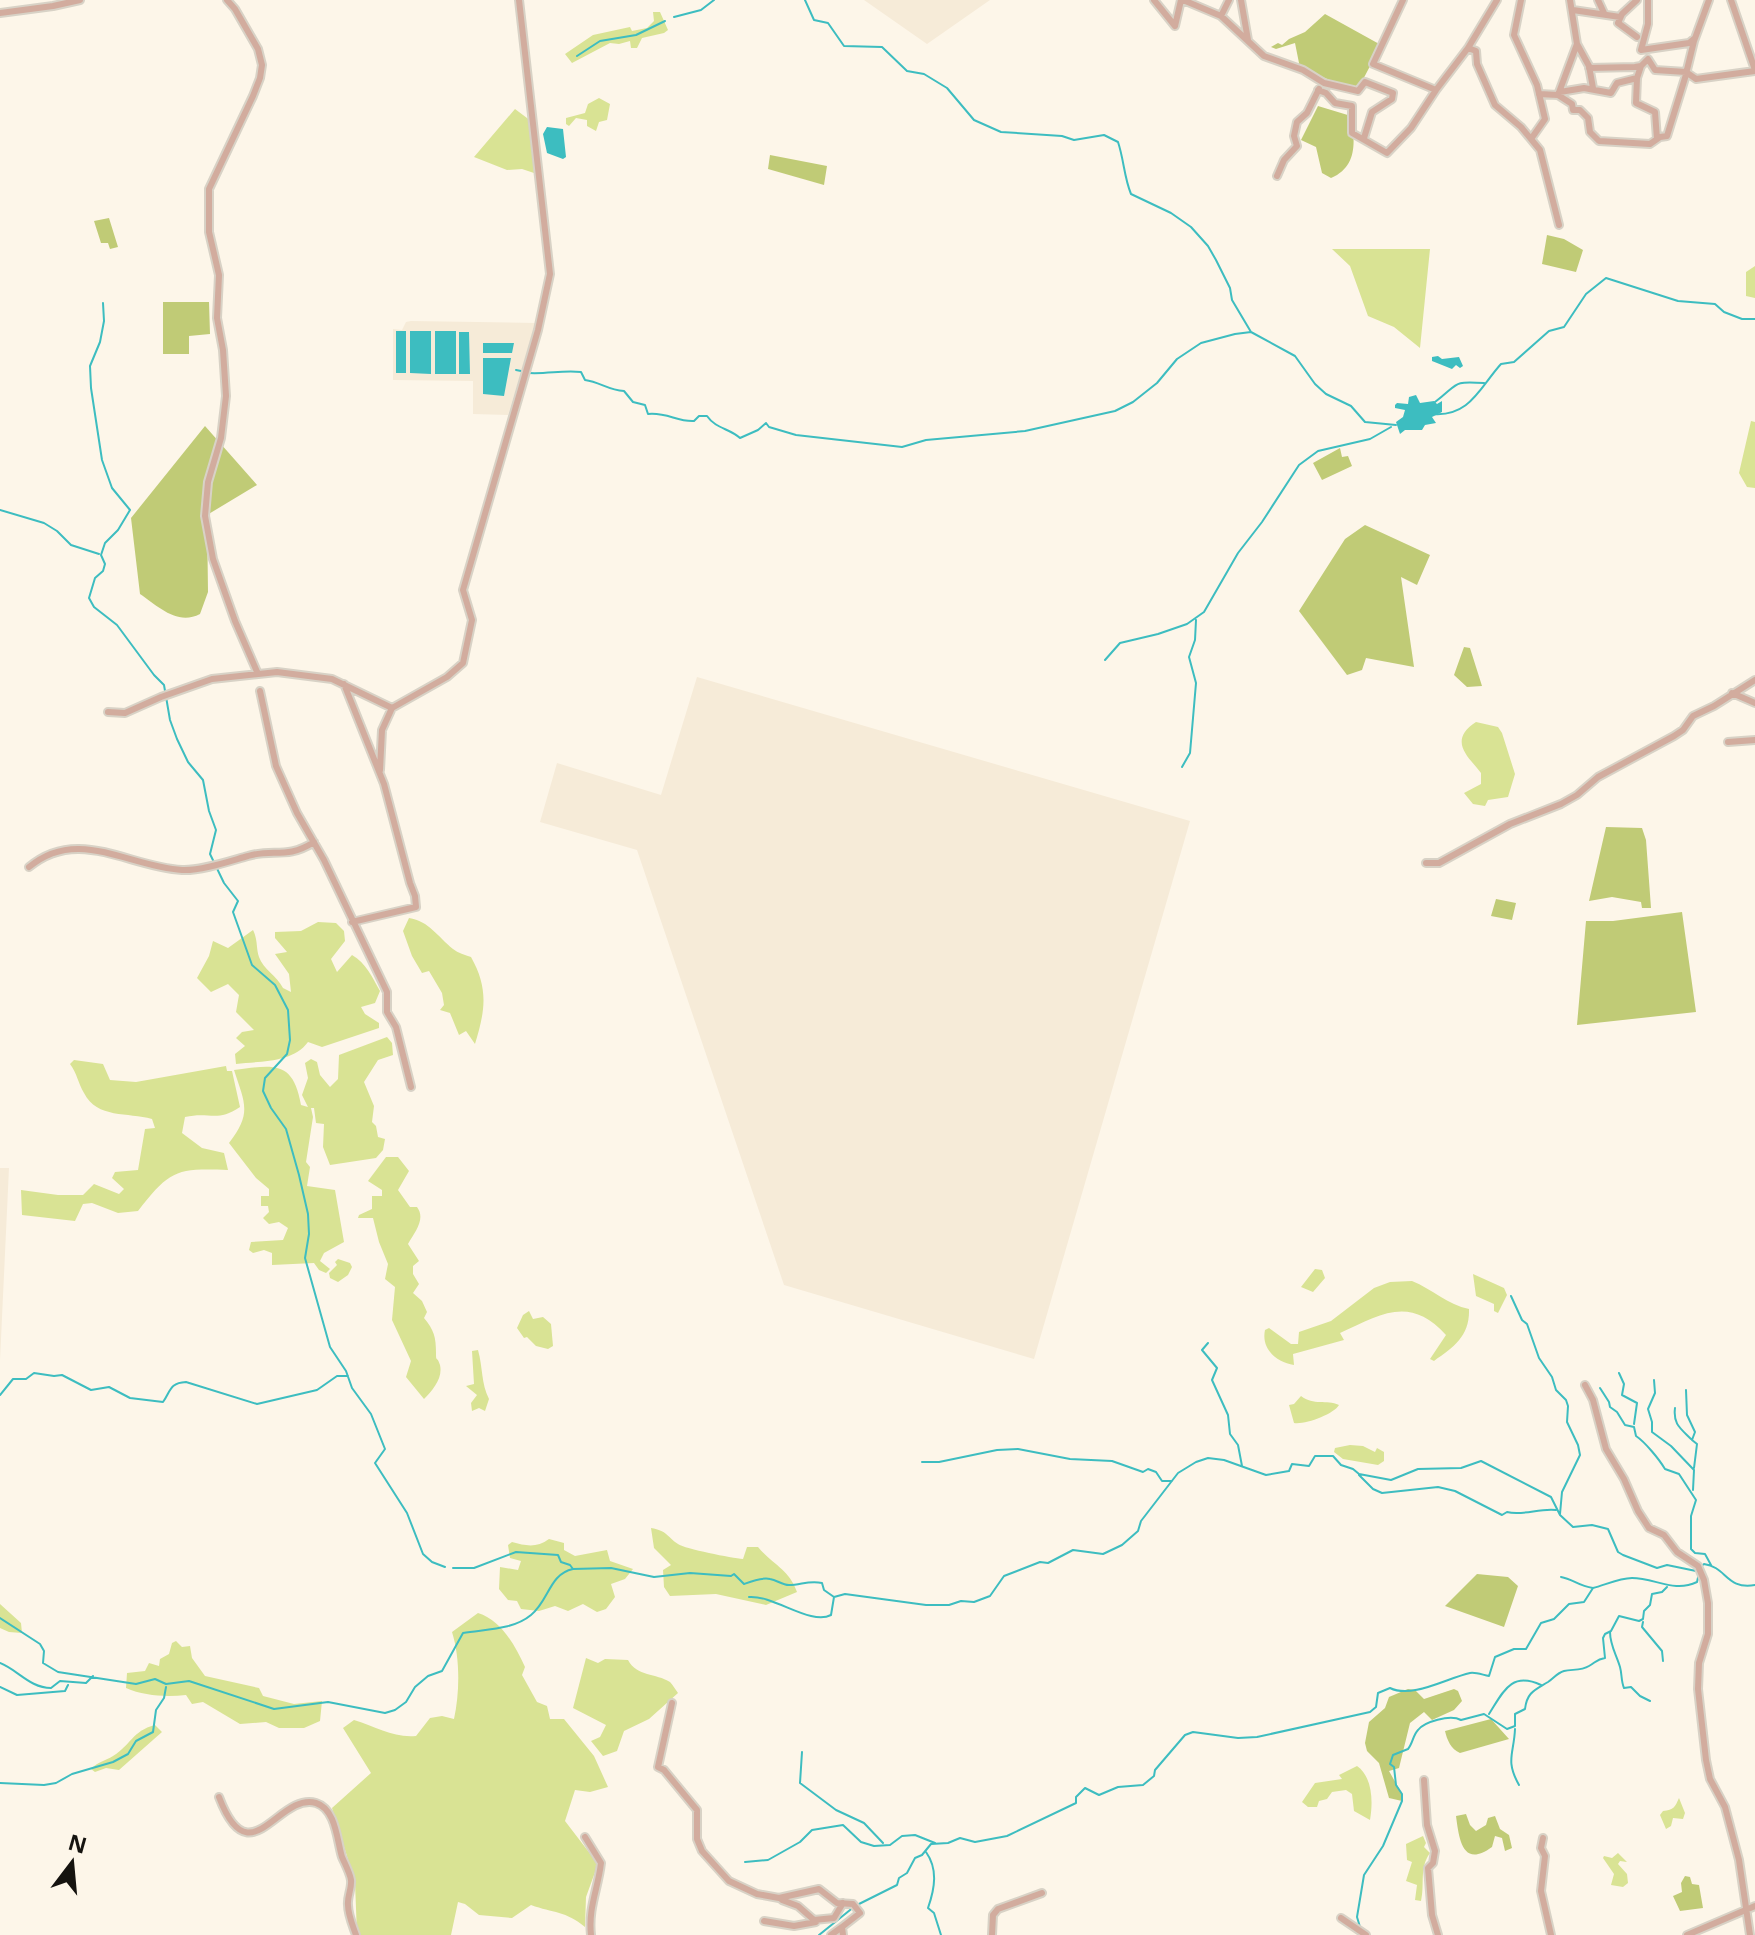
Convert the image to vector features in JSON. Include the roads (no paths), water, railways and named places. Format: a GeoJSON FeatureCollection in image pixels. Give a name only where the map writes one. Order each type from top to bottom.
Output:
{"type":"FeatureCollection","features":[{"type":"Feature","properties":{"kind":"street"},"geometry":{"type":"LineString","coordinates":[[0,13],[80,0]]}},
{"type":"Feature","properties":{"kind":"street"},"geometry":{"type":"LineString","coordinates":[[227,0],[258,49],[262,65],[253,96],[209,189],[209,232],[219,275],[217,318],[226,396],[221,438],[208,482],[205,516],[213,559],[258,674]]}},
{"type":"Feature","properties":{"kind":"street"},"geometry":{"type":"LineString","coordinates":[[380,775],[382,730],[392,708],[458,669],[466,655],[472,620],[463,590],[549,285],[549,260],[519,0]]}},
{"type":"Feature","properties":{"kind":"street"},"geometry":{"type":"LineString","coordinates":[[1154,0],[1175,26],[1182,0],[1221,16],[1264,56],[1303,70],[1324,83],[1358,91]]}},
{"type":"Feature","properties":{"kind":"street"},"geometry":{"type":"LineString","coordinates":[[1221,16],[1229,0]]}},
{"type":"Feature","properties":{"kind":"street"},"geometry":{"type":"LineString","coordinates":[[1241,0],[1248,41]]}},
{"type":"Feature","properties":{"kind":"street"},"geometry":{"type":"LineString","coordinates":[[1403,0],[1373,64],[1436,90]]}},
{"type":"Feature","properties":{"kind":"street"},"geometry":{"type":"LineString","coordinates":[[1364,138],[1372,112],[1394,94],[1365,82],[1352,106],[1352,133],[1387,153],[1411,128],[1468,48],[1497,0]]}},
{"type":"Feature","properties":{"kind":"street"},"geometry":{"type":"LineString","coordinates":[[1521,0],[1514,35],[1539,94],[1545,119],[1531,139]]}},
{"type":"Feature","properties":{"kind":"street"},"geometry":{"type":"LineString","coordinates":[[1570,0],[1577,44],[1589,68],[1593,88]]}},
{"type":"Feature","properties":{"kind":"street"},"geometry":{"type":"LineString","coordinates":[[1590,10],[1595,0],[1604,13]]}},
{"type":"Feature","properties":{"kind":"street"},"geometry":{"type":"LineString","coordinates":[[1637,0],[1618,23],[1637,37]]}},
{"type":"Feature","properties":{"kind":"street"},"geometry":{"type":"LineString","coordinates":[[1648,0],[1648,24],[1641,50],[1689,43],[1695,38]]}},
{"type":"Feature","properties":{"kind":"street"},"geometry":{"type":"LineString","coordinates":[[1559,94],[1572,104],[1573,110],[1580,110],[1588,118],[1590,132],[1599,141],[1650,144],[1667,136],[1709,0]]}},
{"type":"Feature","properties":{"kind":"street"},"geometry":{"type":"LineString","coordinates":[[1657,139],[1655,112],[1636,103],[1637,78],[1641,66],[1648,59],[1655,70],[1686,72],[1696,79],[1755,70],[1731,0]]}},
{"type":"Feature","properties":{"kind":"street"},"geometry":{"type":"LineString","coordinates":[[1573,10],[1590,10],[1620,17]]}},
{"type":"Feature","properties":{"kind":"street"},"geometry":{"type":"LineString","coordinates":[[1559,94],[1577,44]]}},
{"type":"Feature","properties":{"kind":"street"},"geometry":{"type":"LineString","coordinates":[[1468,48],[1476,51],[1477,64],[1495,105],[1521,127],[1540,150],[1559,225]]}},
{"type":"Feature","properties":{"kind":"street"},"geometry":{"type":"LineString","coordinates":[[1589,68],[1641,66]]}},
{"type":"Feature","properties":{"kind":"street"},"geometry":{"type":"LineString","coordinates":[[1611,69],[1620,82]]}},
{"type":"Feature","properties":{"kind":"street"},"geometry":{"type":"LineString","coordinates":[[1539,94],[1593,88],[1611,93],[1614,85],[1637,78]]}},
{"type":"Feature","properties":{"kind":"street"},"geometry":{"type":"LineString","coordinates":[[1277,176],[1284,160],[1297,146],[1294,136],[1297,122],[1307,113],[1324,83]]}},
{"type":"Feature","properties":{"kind":"street"},"geometry":{"type":"LineString","coordinates":[[1318,90],[1326,93],[1335,103],[1352,106]]}},
{"type":"Feature","properties":{"kind":"street"},"geometry":{"type":"LineString","coordinates":[[108,712],[125,713],[212,679],[277,672],[316,676],[344,684],[392,708]]}},
{"type":"Feature","properties":{"kind":"street"},"geometry":{"type":"LineString","coordinates":[[1426,863],[1439,863],[1510,824],[1569,799],[1598,777],[1683,730],[1693,716],[1754,682]]}},
{"type":"Feature","properties":{"kind":"street"},"geometry":{"type":"LineString","coordinates":[[344,684],[380,775],[416,907],[352,922]]}},
{"type":"Feature","properties":{"kind":"street"},"geometry":{"type":"LineString","coordinates":[[260,691],[276,766],[387,992],[387,1012],[396,1027],[411,1087]]}},
{"type":"Feature","properties":{"kind":"street"},"geometry":{"type":"LineString","coordinates":[[1732,693],[1755,703]]}},
{"type":"Feature","properties":{"kind":"street"},"geometry":{"type":"LineString","coordinates":[[1728,742],[1755,740]]}},
{"type":"Feature","properties":{"kind":"street"},"geometry":{"type":"LineString","coordinates":[[29,867],[43,855],[73,847],[184,870],[225,864],[249,856],[292,852],[314,842]]}},
{"type":"Feature","properties":{"kind":"street"},"geometry":{"type":"LineString","coordinates":[[1585,1385],[1593,1400],[1606,1449],[1638,1511],[1649,1528],[1664,1535],[1677,1552],[1698,1566],[1704,1580],[1708,1634],[1699,1663],[1698,1689],[1706,1760],[1710,1779],[1730,1822],[1750,1935]]}},
{"type":"Feature","properties":{"kind":"street"},"geometry":{"type":"LineString","coordinates":[[672,1703],[658,1767],[664,1770],[697,1810],[697,1839],[702,1851],[731,1883],[757,1894],[779,1898],[819,1920]]}},
{"type":"Feature","properties":{"kind":"street"},"geometry":{"type":"LineString","coordinates":[[1424,1780],[1427,1825],[1435,1851],[1433,1863],[1428,1868],[1428,1888],[1438,1935]]}},
{"type":"Feature","properties":{"kind":"street"},"geometry":{"type":"LineString","coordinates":[[219,1797],[231,1824],[243,1831],[255,1831],[308,1803],[320,1805],[326,1810],[351,1882],[348,1904],[356,1935]]}},
{"type":"Feature","properties":{"kind":"street"},"geometry":{"type":"LineString","coordinates":[[585,1837],[601,1863],[600,1878],[592,1896],[589,1919],[591,1935]]}},
{"type":"Feature","properties":{"kind":"street"},"geometry":{"type":"LineString","coordinates":[[1543,1838],[1541,1848],[1545,1856],[1541,1891],[1551,1935]]}},
{"type":"Feature","properties":{"kind":"street"},"geometry":{"type":"LineString","coordinates":[[779,1898],[819,1889],[837,1903],[853,1904],[860,1913],[843,1931],[831,1935]]}},
{"type":"Feature","properties":{"kind":"street"},"geometry":{"type":"LineString","coordinates":[[992,1935],[993,1915],[998,1909],[1042,1893]]}},
{"type":"Feature","properties":{"kind":"street"},"geometry":{"type":"LineString","coordinates":[[764,1921],[794,1926],[834,1918],[843,1903]]}},
{"type":"Feature","properties":{"kind":"street"},"geometry":{"type":"LineString","coordinates":[[1687,1935],[1755,1906]]}},
{"type":"Feature","properties":{"kind":"street"},"geometry":{"type":"LineString","coordinates":[[1341,1918],[1366,1935]]}},
{"type":"Feature","properties":{"kind":"water"},"geometry":{"type":"Polygon","coordinates":[[[547,127],[563,129],[566,157],[563,159],[547,153],[543,134],[547,127]]]}},
{"type":"Feature","properties":{"kind":"water"},"geometry":{"type":"Polygon","coordinates":[[[396,331],[406,331],[406,373],[396,373],[396,331]]]}},
{"type":"Feature","properties":{"kind":"water"},"geometry":{"type":"Polygon","coordinates":[[[410,331],[431,331],[431,374],[410,373],[410,331]]]}},
{"type":"Feature","properties":{"kind":"water"},"geometry":{"type":"Polygon","coordinates":[[[435,331],[456,331],[456,374],[435,374],[435,331]]]}},
{"type":"Feature","properties":{"kind":"water"},"geometry":{"type":"Polygon","coordinates":[[[459,332],[469,332],[470,374],[459,374],[459,332]]]}},
{"type":"Feature","properties":{"kind":"water"},"geometry":{"type":"Polygon","coordinates":[[[483,343],[514,343],[512,353],[483,353],[483,343]]]}},
{"type":"Feature","properties":{"kind":"water"},"geometry":{"type":"Polygon","coordinates":[[[1432,357],[1442,359],[1459,357],[1463,366],[1460,368],[1456,365],[1452,369],[1432,361],[1432,357]]]}},
{"type":"Feature","properties":{"kind":"water"},"geometry":{"type":"Polygon","coordinates":[[[483,358],[511,358],[504,396],[483,394],[483,358]]]}},
{"type":"Feature","properties":{"kind":"water"},"geometry":{"type":"Polygon","coordinates":[[[1416,395],[1420,403],[1434,401],[1437,404],[1442,401],[1442,412],[1432,417],[1436,423],[1425,425],[1422,430],[1405,430],[1400,434],[1396,422],[1403,417],[1405,410],[1395,408],[1395,405],[1408,404],[1409,397],[1416,395]]]}},
{"type":"Feature","properties":{"kind":"waterway"},"geometry":{"type":"LineString","coordinates":[[674,17],[701,10],[714,0]]}},
{"type":"Feature","properties":{"kind":"waterway"},"geometry":{"type":"LineString","coordinates":[[805,0],[814,20],[828,23],[844,46],[882,47],[907,71],[924,74],[947,88],[974,120],[1001,132],[1062,136],[1074,140],[1104,135],[1118,142],[1131,194],[1171,213],[1191,227],[1208,246],[1230,288],[1232,300],[1251,332],[1295,356],[1315,384],[1326,394],[1351,406],[1365,422],[1396,425]]}},
{"type":"Feature","properties":{"kind":"waterway"},"geometry":{"type":"LineString","coordinates":[[577,56],[600,41],[636,35],[665,21]]}},
{"type":"Feature","properties":{"kind":"waterway"},"geometry":{"type":"LineString","coordinates":[[1433,414],[1446,414],[1465,406],[1501,364],[1514,362],[1549,331],[1564,327],[1586,294],[1606,278],[1678,301],[1715,304],[1724,312],[1742,319],[1755,319]]}},
{"type":"Feature","properties":{"kind":"waterway"},"geometry":{"type":"LineString","coordinates":[[103,303],[100,342],[90,366],[91,388],[102,460],[112,488],[130,510],[118,530],[105,543],[101,555],[105,564],[103,571],[95,578],[89,598],[94,607],[117,625],[164,685],[177,739],[188,762],[203,780],[216,830],[210,854],[224,883],[238,901],[233,912],[252,965],[275,985],[288,1010],[290,1040],[287,1054],[265,1078],[263,1091],[286,1129],[299,1175],[308,1214],[305,1258],[330,1347],[346,1371],[352,1388],[371,1414],[385,1449],[375,1463],[407,1513],[423,1554],[445,1567]]}},
{"type":"Feature","properties":{"kind":"waterway"},"geometry":{"type":"LineString","coordinates":[[529,373],[581,372],[585,380],[624,391],[633,402],[645,405],[648,414],[688,421],[707,416],[714,424],[740,438],[766,423],[769,427],[796,435],[902,447],[926,440],[1025,431],[1115,411],[1133,402],[1157,383],[1177,359],[1201,343],[1251,332]]}},
{"type":"Feature","properties":{"kind":"waterway"},"geometry":{"type":"LineString","coordinates":[[516,370],[521,371]]}},
{"type":"Feature","properties":{"kind":"waterway"},"geometry":{"type":"LineString","coordinates":[[1435,402],[1456,385],[1484,383]]}},
{"type":"Feature","properties":{"kind":"waterway"},"geometry":{"type":"LineString","coordinates":[[1105,660],[1120,643],[1187,624],[1204,612],[1238,553],[1299,465],[1318,451],[1370,439],[1391,427]]}},
{"type":"Feature","properties":{"kind":"waterway"},"geometry":{"type":"LineString","coordinates":[[0,510],[44,523],[71,545],[99,554]]}},
{"type":"Feature","properties":{"kind":"waterway"},"geometry":{"type":"LineString","coordinates":[[1182,767],[1190,753],[1196,683],[1189,657],[1195,640],[1196,620]]}},
{"type":"Feature","properties":{"kind":"waterway"},"geometry":{"type":"LineString","coordinates":[[1511,1296],[1527,1324],[1539,1358],[1552,1377],[1556,1390],[1566,1400],[1567,1422],[1578,1445],[1580,1455],[1562,1492],[1560,1514]]}},
{"type":"Feature","properties":{"kind":"waterway"},"geometry":{"type":"LineString","coordinates":[[1208,1343],[1202,1350],[1217,1368],[1212,1380],[1228,1415],[1230,1434],[1238,1445],[1242,1466]]}},
{"type":"Feature","properties":{"kind":"waterway"},"geometry":{"type":"LineString","coordinates":[[0,1395],[13,1379],[26,1379],[34,1373],[62,1375],[91,1390],[109,1387],[130,1398],[163,1402],[173,1386],[186,1382],[257,1404],[317,1390],[337,1376],[348,1376]]}},
{"type":"Feature","properties":{"kind":"waterway"},"geometry":{"type":"LineString","coordinates":[[1619,1373],[1624,1384],[1622,1395],[1637,1403],[1634,1424]]}},
{"type":"Feature","properties":{"kind":"waterway"},"geometry":{"type":"LineString","coordinates":[[1654,1380],[1655,1393],[1648,1409],[1652,1432],[1694,1470],[1693,1490]]}},
{"type":"Feature","properties":{"kind":"waterway"},"geometry":{"type":"LineString","coordinates":[[1600,1388],[1625,1425],[1634,1427],[1636,1436],[1665,1469],[1679,1474],[1696,1500],[1691,1516],[1691,1549],[1695,1553],[1705,1554],[1711,1565]]}},
{"type":"Feature","properties":{"kind":"waterway"},"geometry":{"type":"LineString","coordinates":[[1686,1390],[1687,1415],[1695,1432],[1692,1440],[1697,1444],[1694,1468]]}},
{"type":"Feature","properties":{"kind":"waterway"},"geometry":{"type":"LineString","coordinates":[[1675,1408],[1676,1422],[1691,1439]]}},
{"type":"Feature","properties":{"kind":"waterway"},"geometry":{"type":"LineString","coordinates":[[922,1462],[1018,1449],[1070,1459],[1112,1461],[1143,1472],[1148,1469],[1156,1472],[1162,1481],[1172,1481]]}},
{"type":"Feature","properties":{"kind":"waterway"},"geometry":{"type":"LineString","coordinates":[[453,1568],[474,1568],[516,1552],[558,1555],[561,1562],[573,1569],[611,1568],[654,1577],[690,1573],[734,1574],[744,1584],[764,1579],[789,1585],[822,1583],[824,1590],[834,1597],[845,1594],[926,1605],[974,1602],[990,1596],[1004,1576],[1040,1562],[1048,1563],[1073,1550],[1103,1554],[1122,1545],[1138,1531],[1141,1521],[1178,1473],[1196,1462],[1208,1458],[1224,1460],[1266,1475],[1289,1471],[1292,1464],[1309,1466],[1315,1456],[1333,1456],[1341,1465],[1359,1474],[1391,1480],[1418,1469],[1461,1468],[1481,1461],[1551,1497],[1560,1515],[1573,1527],[1592,1525],[1608,1529],[1618,1552],[1623,1555],[1657,1568],[1667,1565],[1696,1571]]}},
{"type":"Feature","properties":{"kind":"waterway"},"geometry":{"type":"LineString","coordinates":[[1359,1475],[1382,1493],[1438,1487],[1455,1491],[1502,1515],[1507,1512],[1556,1510]]}},
{"type":"Feature","properties":{"kind":"waterway"},"geometry":{"type":"LineString","coordinates":[[1700,1567],[1704,1564],[1712,1566],[1738,1584],[1755,1585]]}},
{"type":"Feature","properties":{"kind":"waterway"},"geometry":{"type":"LineString","coordinates":[[0,1618],[40,1644],[44,1651],[43,1663],[58,1672],[136,1684],[155,1679],[166,1684],[189,1681],[274,1709],[328,1702],[385,1713],[406,1702],[415,1687],[428,1676],[442,1671],[463,1633],[499,1628],[524,1620],[537,1609],[559,1576],[573,1569]]}},
{"type":"Feature","properties":{"kind":"waterway"},"geometry":{"type":"LineString","coordinates":[[819,1935],[855,1906],[897,1885],[915,1858],[931,1844],[948,1843],[960,1838],[975,1842],[1007,1836],[1076,1803],[1076,1797],[1085,1788],[1099,1795],[1118,1787],[1143,1785],[1154,1776],[1155,1770],[1185,1735],[1193,1732],[1238,1738],[1257,1737],[1370,1712],[1376,1707],[1378,1693],[1390,1688],[1409,1691],[1470,1673],[1489,1676],[1495,1657],[1514,1649],[1526,1649],[1541,1623],[1554,1619],[1569,1604],[1584,1602],[1593,1588],[1632,1578],[1672,1586],[1689,1585],[1697,1582],[1699,1573]]}},
{"type":"Feature","properties":{"kind":"waterway"},"geometry":{"type":"LineString","coordinates":[[1561,1577],[1593,1588]]}},
{"type":"Feature","properties":{"kind":"waterway"},"geometry":{"type":"LineString","coordinates":[[1360,1927],[1357,1917],[1364,1875],[1383,1846],[1402,1801],[1394,1767],[1390,1764],[1393,1755],[1408,1749],[1418,1730],[1438,1720],[1461,1720],[1484,1714],[1507,1729],[1515,1726],[1515,1714],[1525,1709],[1532,1692],[1562,1672],[1583,1669],[1605,1658],[1603,1638],[1619,1616],[1639,1621],[1643,1619],[1652,1594],[1662,1592],[1667,1587]]}},
{"type":"Feature","properties":{"kind":"waterway"},"geometry":{"type":"LineString","coordinates":[[749,1597],[770,1601],[813,1617],[831,1615],[834,1597]]}},
{"type":"Feature","properties":{"kind":"waterway"},"geometry":{"type":"LineString","coordinates":[[1643,1622],[1642,1627],[1662,1651],[1663,1661]]}},
{"type":"Feature","properties":{"kind":"waterway"},"geometry":{"type":"LineString","coordinates":[[1610,1632],[1624,1688],[1631,1687],[1650,1701]]}},
{"type":"Feature","properties":{"kind":"waterway"},"geometry":{"type":"LineString","coordinates":[[0,1663],[30,1682],[51,1688],[60,1681],[86,1683],[93,1676]]}},
{"type":"Feature","properties":{"kind":"waterway"},"geometry":{"type":"LineString","coordinates":[[1489,1714],[1504,1691],[1515,1682],[1531,1681],[1541,1685]]}},
{"type":"Feature","properties":{"kind":"waterway"},"geometry":{"type":"LineString","coordinates":[[0,1687],[17,1695],[65,1691],[68,1685]]}},
{"type":"Feature","properties":{"kind":"waterway"},"geometry":{"type":"LineString","coordinates":[[0,1783],[56,1783],[128,1754],[136,1741],[153,1732],[156,1710],[164,1698],[166,1687]]}},
{"type":"Feature","properties":{"kind":"waterway"},"geometry":{"type":"LineString","coordinates":[[1515,1729],[1511,1763],[1519,1785]]}},
{"type":"Feature","properties":{"kind":"waterway"},"geometry":{"type":"LineString","coordinates":[[802,1752],[800,1783],[836,1810],[864,1823],[883,1843]]}},
{"type":"Feature","properties":{"kind":"waterway"},"geometry":{"type":"LineString","coordinates":[[745,1862],[768,1860],[800,1842],[812,1830],[843,1825],[861,1842],[874,1846],[890,1845],[902,1836],[915,1835],[935,1843]]}},
{"type":"Feature","properties":{"kind":"waterway"},"geometry":{"type":"LineString","coordinates":[[926,1852],[934,1879],[928,1908],[934,1913],[941,1935]]}}]}
